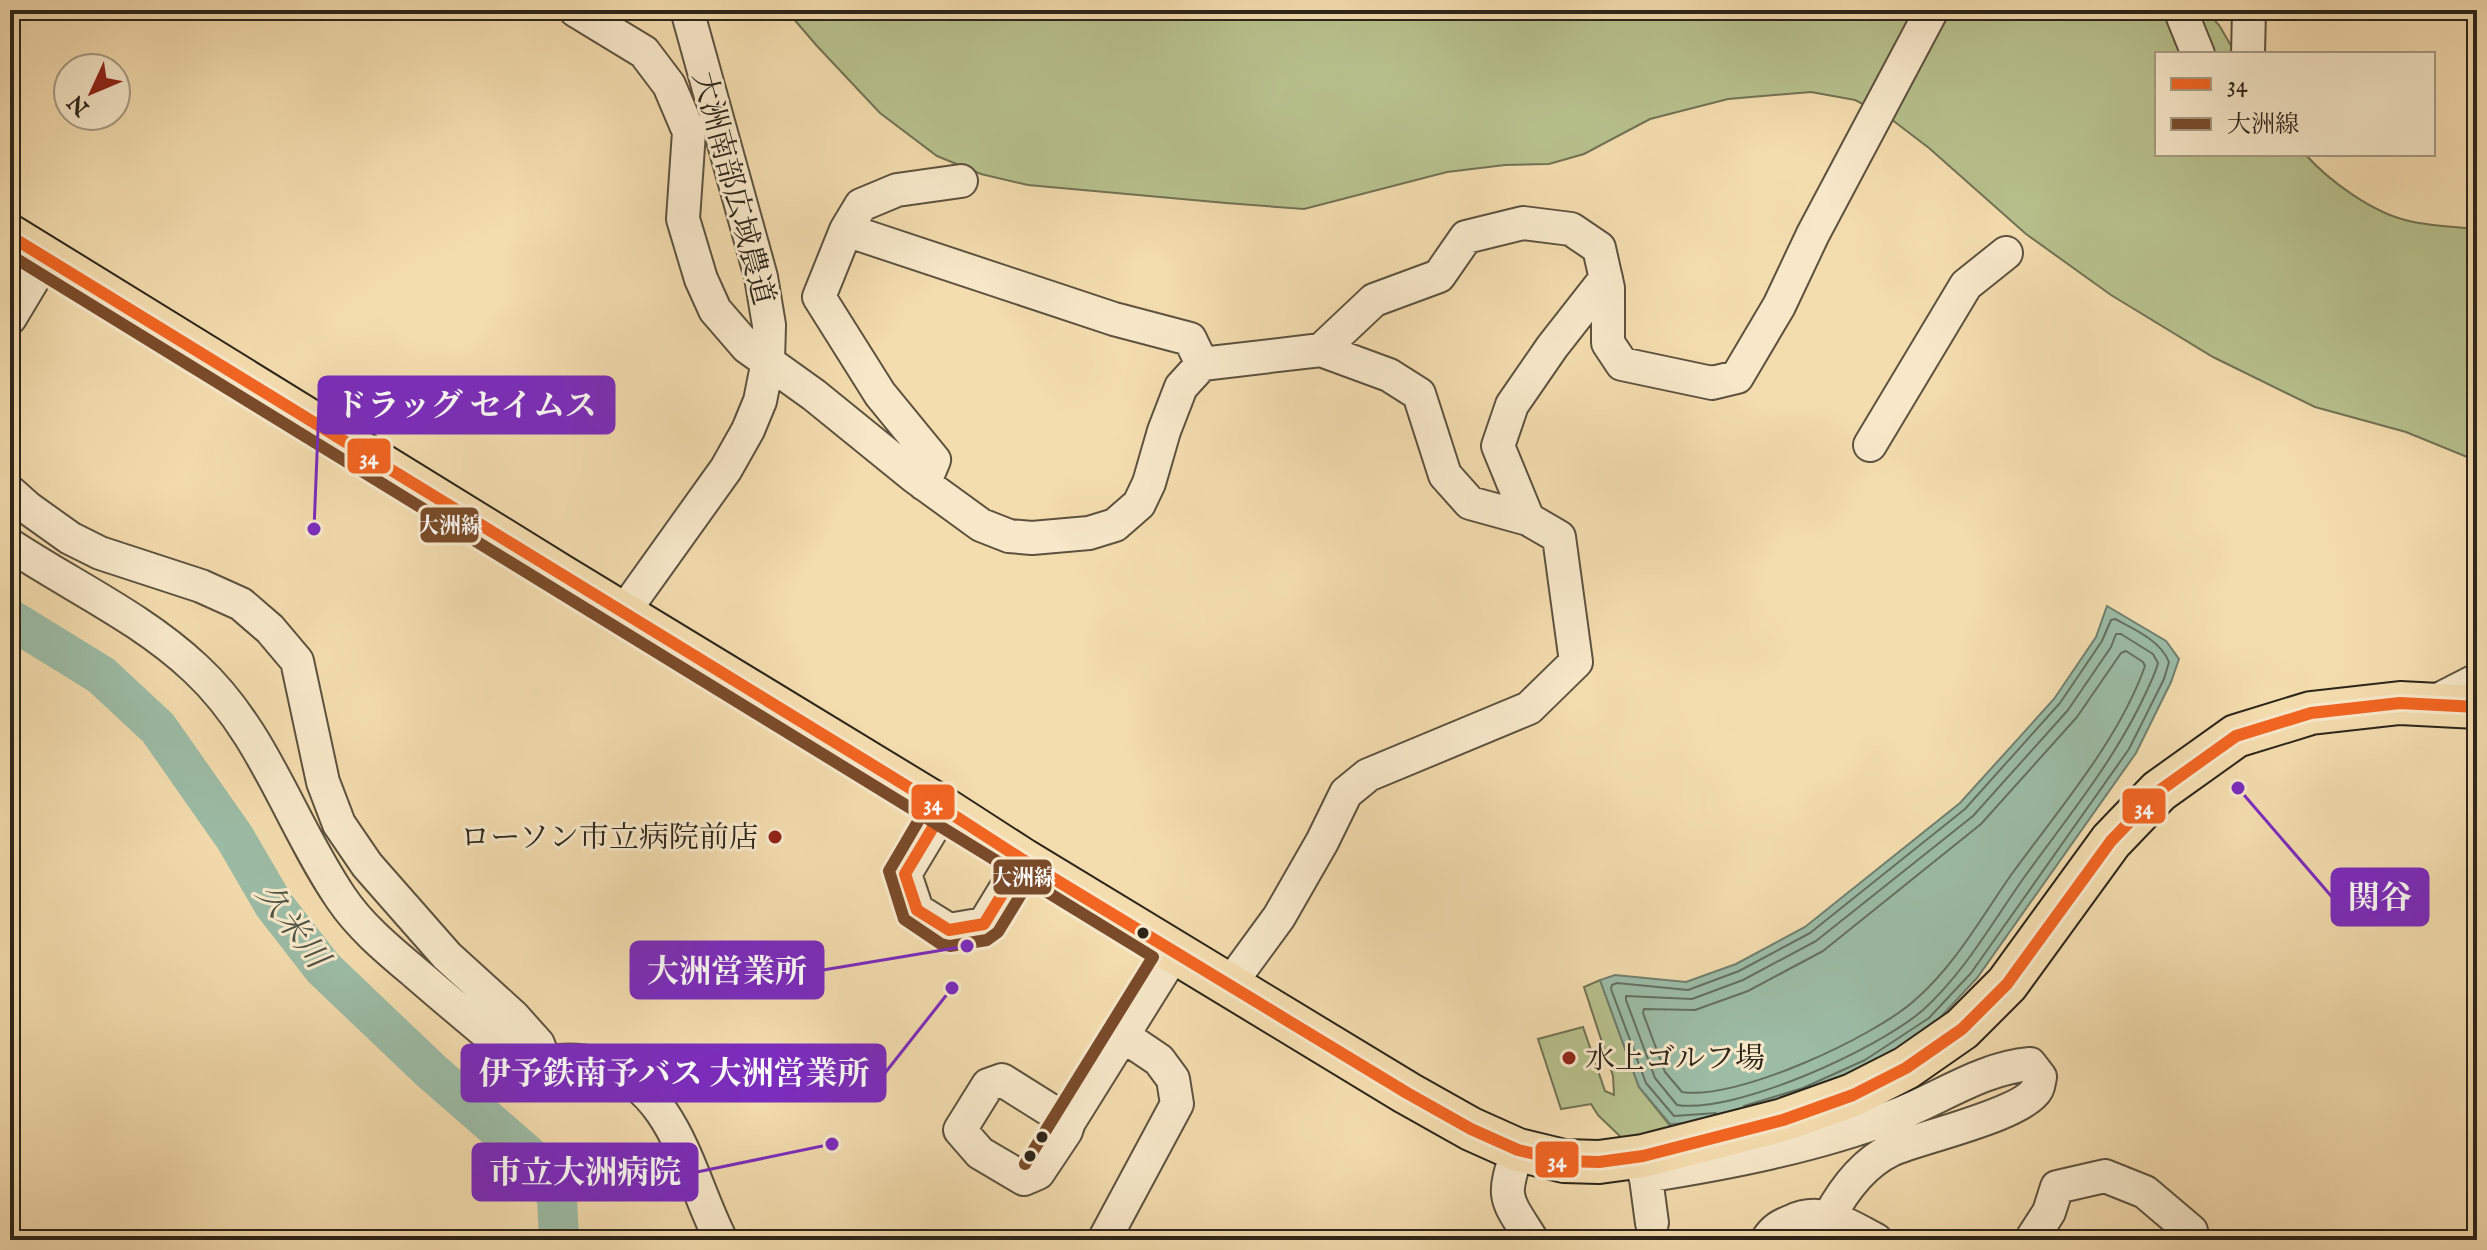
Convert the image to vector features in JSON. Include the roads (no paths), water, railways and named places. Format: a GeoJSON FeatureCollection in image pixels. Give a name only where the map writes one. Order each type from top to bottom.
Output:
{"type":"FeatureCollection","features":[{"type":"Feature","properties":{"kind":"main road"},"geometry":{"type":"LineString","coordinates":[[10,236],[1023,860],[1432,1107],[1518,1150],[1564,1161],[1644,1166],[1853,1095],[1906,1068],[1962,1029],[2007,984],[2111,841],[2159,791],[2236,736],[2311,713],[2400,703],[2477,707]]}},
{"type":"Feature","properties":{"kind":"street"},"geometry":{"type":"LineString","coordinates":[[575,10],[644,52],[669,85],[689,132],[683,219],[701,279],[715,310],[747,347],[981,525],[1009,536],[1032,538],[1089,533],[1115,525],[1139,504],[1181,387],[1202,364],[1321,350],[1389,375],[1419,394],[1445,475],[1470,503],[1528,519],[1559,537],[1576,662],[1529,708],[1368,775],[1346,793],[1279,917],[1230,984]]}},
{"type":"Feature","properties":{"kind":"street","name":"大洲南部広域農道"},"geometry":{"type":"LineString","coordinates":[[623,613],[726,469],[760,401],[768,361],[769,325],[761,277],[687,10]]}},
{"type":"Feature","properties":{"kind":"street"},"geometry":{"type":"LineString","coordinates":[[1321,350],[1374,300],[1439,276],[1466,237],[1523,223],[1571,229],[1599,248],[1608,288],[1608,343],[1622,364],[1712,383],[1737,377],[1779,306],[1820,220],[1932,10]]}},
{"type":"Feature","properties":{"kind":"street"},"geometry":{"type":"LineString","coordinates":[[2182,10],[2197,52]]}},
{"type":"Feature","properties":{"kind":"street"},"geometry":{"type":"LineString","coordinates":[[2248,52],[2249,10]]}},
{"type":"Feature","properties":{"kind":"street"},"geometry":{"type":"LineString","coordinates":[[924,484],[934,460],[880,394],[819,297],[846,230],[861,205],[897,190],[961,181]]}},
{"type":"Feature","properties":{"kind":"street"},"geometry":{"type":"LineString","coordinates":[[846,230],[1114,319],[1190,339],[1202,364]]}},
{"type":"Feature","properties":{"kind":"street"},"geometry":{"type":"LineString","coordinates":[[1870,445],[1966,285],[2006,253]]}},
{"type":"Feature","properties":{"kind":"street"},"geometry":{"type":"LineString","coordinates":[[10,318],[46,258]]}},
{"type":"Feature","properties":{"kind":"street"},"geometry":{"type":"LineString","coordinates":[[1528,519],[1498,446],[1512,405],[1606,278]]}},
{"type":"Feature","properties":{"kind":"street"},"geometry":{"type":"LineString","coordinates":[[10,492],[70,538],[100,553],[201,586],[241,604],[270,629],[297,661],[323,782],[339,824],[367,865],[447,956],[513,1016],[538,1044],[545,1062]]}},
{"type":"Feature","properties":{"kind":"street"},"geometry":{"type":"LineString","coordinates":[[10,545],[149,631],[197,669],[237,714],[316,859],[343,901],[380,941],[529,1068],[545,1062],[581,1060],[611,1068],[638,1085],[658,1104],[721,1240]]}},
{"type":"Feature","properties":{"kind":"street"},"geometry":{"type":"LineString","coordinates":[[2429,705],[2477,680]]}},
{"type":"Feature","properties":{"kind":"street"},"geometry":{"type":"LineString","coordinates":[[944,809],[905,874],[917,910],[949,930],[984,924],[1023,860]]}},
{"type":"Feature","properties":{"kind":"street"},"geometry":{"type":"LineString","coordinates":[[1069,1122],[1175,952]]}},
{"type":"Feature","properties":{"kind":"street"},"geometry":{"type":"LineString","coordinates":[[1104,1240],[1177,1104],[1173,1079],[1159,1060],[1122,1035]]}},
{"type":"Feature","properties":{"kind":"street"},"geometry":{"type":"LineString","coordinates":[[1652,1223],[1644,1166],[1754,1156],[1849,1131],[1895,1116],[2007,1066],[2030,1064],[2040,1077],[2037,1090],[1993,1116],[1890,1150],[1842,1193],[1829,1217]]}},
{"type":"Feature","properties":{"kind":"street"},"geometry":{"type":"LineString","coordinates":[[1518,1150],[1507,1181],[1508,1202],[1532,1240]]}},
{"type":"Feature","properties":{"kind":"street"},"geometry":{"type":"LineString","coordinates":[[2031,1240],[2049,1212],[2057,1187],[2105,1176],[2145,1192],[2191,1231],[2193,1240]]}},
{"type":"Feature","properties":{"kind":"street"},"geometry":{"type":"LineString","coordinates":[[1767,1240],[1773,1229],[1806,1214],[1829,1217],[1876,1240]]}},
{"type":"Feature","properties":{"kind":"water"},"geometry":{"type":"Polygon","coordinates":[[[2107,606],[2166,641],[2179,659],[2171,682],[2136,753],[1977,978],[1934,1024],[1869,1066],[1805,1096],[1724,1121],[1670,1124],[1639,1087],[1600,980],[1615,975],[1686,982],[1736,964],[1805,927],[1960,803],[2054,699],[2096,637],[2107,606]]]}},
{"type":"Feature","properties":{"kind":"waterway","name":"久米川"},"geometry":{"type":"LineString","coordinates":[[10,619],[101,675],[158,728],[235,838],[274,905],[323,968],[431,1071],[539,1165],[557,1198],[559,1240]]}},
{"type":"Feature","properties":{"kind":"place","name":"ドラッグ セイムス"},"geometry":{"type":"Point","coordinates":[314,529]}},
{"type":"Feature","properties":{"kind":"place","name":"関谷"},"geometry":{"type":"Point","coordinates":[2238,788]}},
{"type":"Feature","properties":{"kind":"place","name":"ローソン市立病院前店"},"geometry":{"type":"Point","coordinates":[775,837]}},
{"type":"Feature","properties":{"kind":"place","name":"大洲営業所"},"geometry":{"type":"Point","coordinates":[967,946]}},
{"type":"Feature","properties":{"kind":"place","name":"伊予鉄南予バス 大洲営業所"},"geometry":{"type":"Point","coordinates":[952,988]}},
{"type":"Feature","properties":{"kind":"place","name":"水上ゴルフ場"},"geometry":{"type":"Point","coordinates":[1569,1058]}},
{"type":"Feature","properties":{"kind":"place","name":"市立大洲病院"},"geometry":{"type":"Point","coordinates":[832,1144]}}]}
